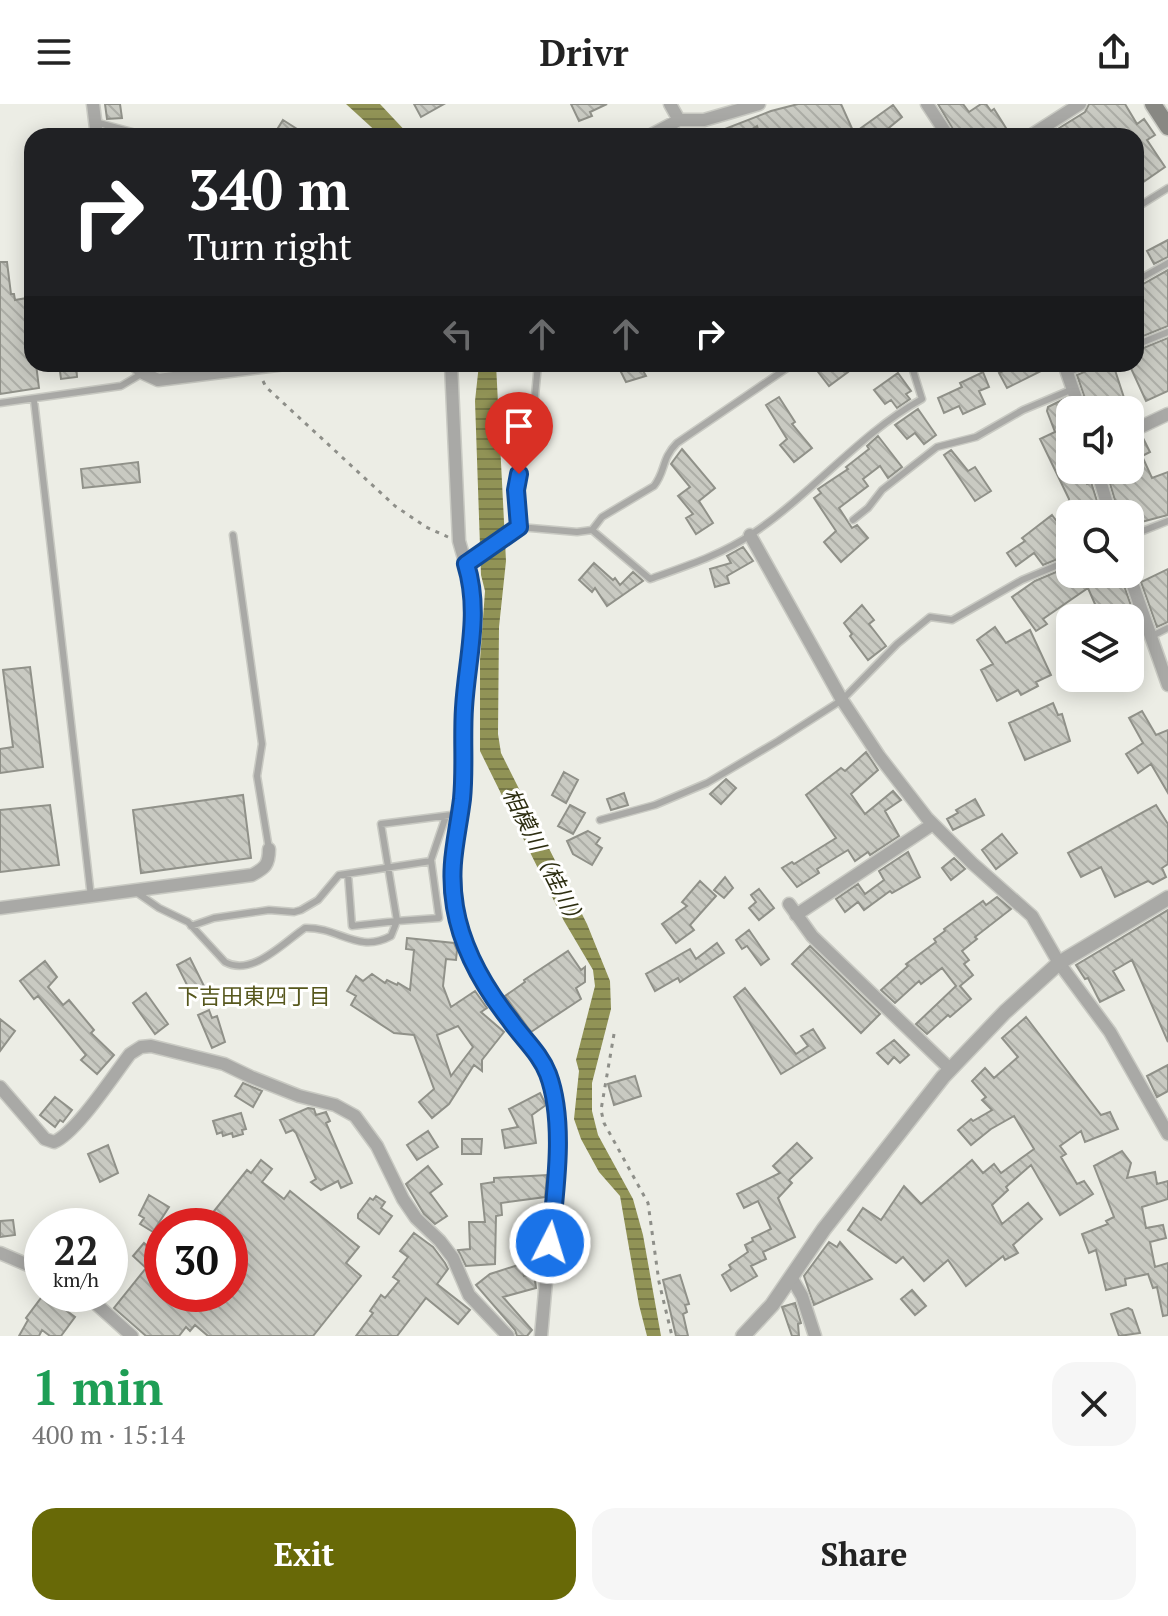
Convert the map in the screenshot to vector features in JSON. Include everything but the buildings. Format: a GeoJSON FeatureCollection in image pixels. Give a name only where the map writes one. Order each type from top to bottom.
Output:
{"type":"FeatureCollection","features":[{"type":"Feature","properties":{"kind":"main road"},"geometry":{"type":"LineString","coordinates":[[1153,104],[1168,127]]}},
{"type":"Feature","properties":{"kind":"street"},"geometry":{"type":"LineString","coordinates":[[93,104],[96,128]]}},
{"type":"Feature","properties":{"kind":"street"},"geometry":{"type":"LineString","coordinates":[[670,104],[679,120]]}},
{"type":"Feature","properties":{"kind":"street"},"geometry":{"type":"LineString","coordinates":[[664,128],[679,120],[704,120],[759,104]]}},
{"type":"Feature","properties":{"kind":"street"},"geometry":{"type":"LineString","coordinates":[[927,104],[943,128]]}},
{"type":"Feature","properties":{"kind":"street"},"geometry":{"type":"LineString","coordinates":[[1042,128],[1080,104]]}},
{"type":"Feature","properties":{"kind":"street"},"geometry":{"type":"LineString","coordinates":[[143,372],[158,380],[225,372]]}},
{"type":"Feature","properties":{"kind":"street"},"geometry":{"type":"LineString","coordinates":[[451,372],[459,541],[470,561],[473,590],[473,629],[464,706],[462,797],[452,815],[451,859],[455,906],[460,933],[482,978],[510,1021],[539,1055],[549,1076],[555,1106],[557,1160],[541,1336]]}},
{"type":"Feature","properties":{"kind":"street"},"geometry":{"type":"LineString","coordinates":[[1067,372],[1075,396]]}},
{"type":"Feature","properties":{"kind":"street"},"geometry":{"type":"LineString","coordinates":[[1144,425],[1168,414]]}},
{"type":"Feature","properties":{"kind":"street"},"geometry":{"type":"LineString","coordinates":[[750,535],[842,700],[884,764],[933,824],[1032,916],[1059,963],[1110,1032],[1168,1134]]}},
{"type":"Feature","properties":{"kind":"street"},"geometry":{"type":"LineString","coordinates":[[1134,588],[1167,679]]}},
{"type":"Feature","properties":{"kind":"street"},"geometry":{"type":"LineString","coordinates":[[933,824],[793,910],[812,936],[950,1069]]}},
{"type":"Feature","properties":{"kind":"street"},"geometry":{"type":"LineString","coordinates":[[0,908],[252,875],[266,867],[269,849]]}},
{"type":"Feature","properties":{"kind":"street"},"geometry":{"type":"LineString","coordinates":[[743,1336],[772,1305],[824,1229],[950,1069],[1005,1012],[1059,963],[1168,898]]}},
{"type":"Feature","properties":{"kind":"street"},"geometry":{"type":"LineString","coordinates":[[0,1087],[45,1139],[54,1142],[62,1139],[75,1125],[130,1054],[141,1047],[151,1046],[224,1064],[299,1096],[335,1105],[355,1116],[369,1133],[416,1218],[453,1258],[469,1295],[508,1336]]}},
{"type":"Feature","properties":{"kind":"street"},"geometry":{"type":"LineString","coordinates":[[0,1253],[24,1263]]}},
{"type":"Feature","properties":{"kind":"street"},"geometry":{"type":"LineString","coordinates":[[791,1277],[802,1296],[815,1336]]}},
{"type":"Feature","properties":{"kind":"street"},"geometry":{"type":"LineString","coordinates":[[105,1312],[132,1336]]}},
{"type":"Feature","properties":{"kind":"lane"},"geometry":{"type":"LineString","coordinates":[[1144,203],[1168,188]]}},
{"type":"Feature","properties":{"kind":"lane"},"geometry":{"type":"LineString","coordinates":[[1144,276],[1168,263]]}},
{"type":"Feature","properties":{"kind":"lane"},"geometry":{"type":"LineString","coordinates":[[1144,342],[1168,332]]}},
{"type":"Feature","properties":{"kind":"lane"},"geometry":{"type":"LineString","coordinates":[[0,403],[121,386],[135,372]]}},
{"type":"Feature","properties":{"kind":"lane"},"geometry":{"type":"LineString","coordinates":[[519,527],[516,490],[537,372]]}},
{"type":"Feature","properties":{"kind":"lane"},"geometry":{"type":"LineString","coordinates":[[470,561],[519,527],[577,532],[592,530],[602,517],[654,486],[660,479],[667,453],[677,443],[781,372]]}},
{"type":"Feature","properties":{"kind":"lane"},"geometry":{"type":"LineString","coordinates":[[592,530],[650,579],[715,555],[750,535],[922,399],[914,372]]}},
{"type":"Feature","properties":{"kind":"lane"},"geometry":{"type":"LineString","coordinates":[[853,520],[868,508],[882,490],[937,447],[976,437],[1023,410],[1073,389]]}},
{"type":"Feature","properties":{"kind":"lane"},"geometry":{"type":"LineString","coordinates":[[34,400],[91,897]]}},
{"type":"Feature","properties":{"kind":"lane"},"geometry":{"type":"LineString","coordinates":[[1144,530],[1168,521]]}},
{"type":"Feature","properties":{"kind":"lane"},"geometry":{"type":"LineString","coordinates":[[233,535],[262,744],[257,776],[269,849]]}},
{"type":"Feature","properties":{"kind":"lane"},"geometry":{"type":"LineString","coordinates":[[600,820],[655,805],[707,783],[842,700],[897,644],[930,617],[952,620],[1022,580],[1056,566]]}},
{"type":"Feature","properties":{"kind":"lane"},"geometry":{"type":"LineString","coordinates":[[1150,637],[1168,628]]}},
{"type":"Feature","properties":{"kind":"lane"},"geometry":{"type":"LineString","coordinates":[[348,874],[352,926],[439,918],[431,861],[452,815]]}},
{"type":"Feature","properties":{"kind":"lane"},"geometry":{"type":"LineString","coordinates":[[136,892],[191,926],[225,962],[233,966],[249,966],[305,928],[331,931],[361,944],[379,942],[391,936],[397,921],[381,824],[452,815]]}},
{"type":"Feature","properties":{"kind":"lane"},"geometry":{"type":"LineString","coordinates":[[191,926],[214,918],[269,910],[294,912],[318,900],[339,875],[431,861]]}},
{"type":"Feature","properties":{"kind":"path"},"geometry":{"type":"LineString","coordinates":[[260,372],[266,387],[395,506],[426,527],[459,541]]}},
{"type":"Feature","properties":{"kind":"path"},"geometry":{"type":"LineString","coordinates":[[614,1034],[601,1110],[604,1123],[648,1203],[659,1282],[672,1336]]}},
{"type":"Feature","properties":{"kind":"water"},"geometry":{"type":"Polygon","coordinates":[[[346,104],[380,104],[402,128],[372,128],[346,104]]]}},
{"type":"Feature","properties":{"kind":"water","name":"相模川（桂川）"},"geometry":{"type":"Polygon","coordinates":[[[478,372],[496,372],[506,561],[499,627],[498,734],[501,753],[587,924],[610,981],[611,1009],[592,1083],[592,1111],[598,1135],[633,1199],[643,1235],[661,1336],[647,1336],[620,1196],[599,1172],[574,1119],[579,1071],[576,1060],[595,986],[593,970],[564,921],[480,751],[480,660],[485,591],[481,575],[475,401],[478,372]]]}},
{"type":"Feature","properties":{"kind":"district","name":"下吉田東四丁目"},"geometry":{"type":"Point","coordinates":[254,995]}},
{"type":"Feature","properties":{"kind":"route"},"geometry":{"type":"LineString","coordinates":[[519,474],[516,490],[519,527],[466,564],[473,590],[473,629],[464,706],[462,797],[451,859],[460,933],[469,955],[510,1021],[539,1055],[549,1076],[555,1106],[557,1160],[550,1243]]}}]}
